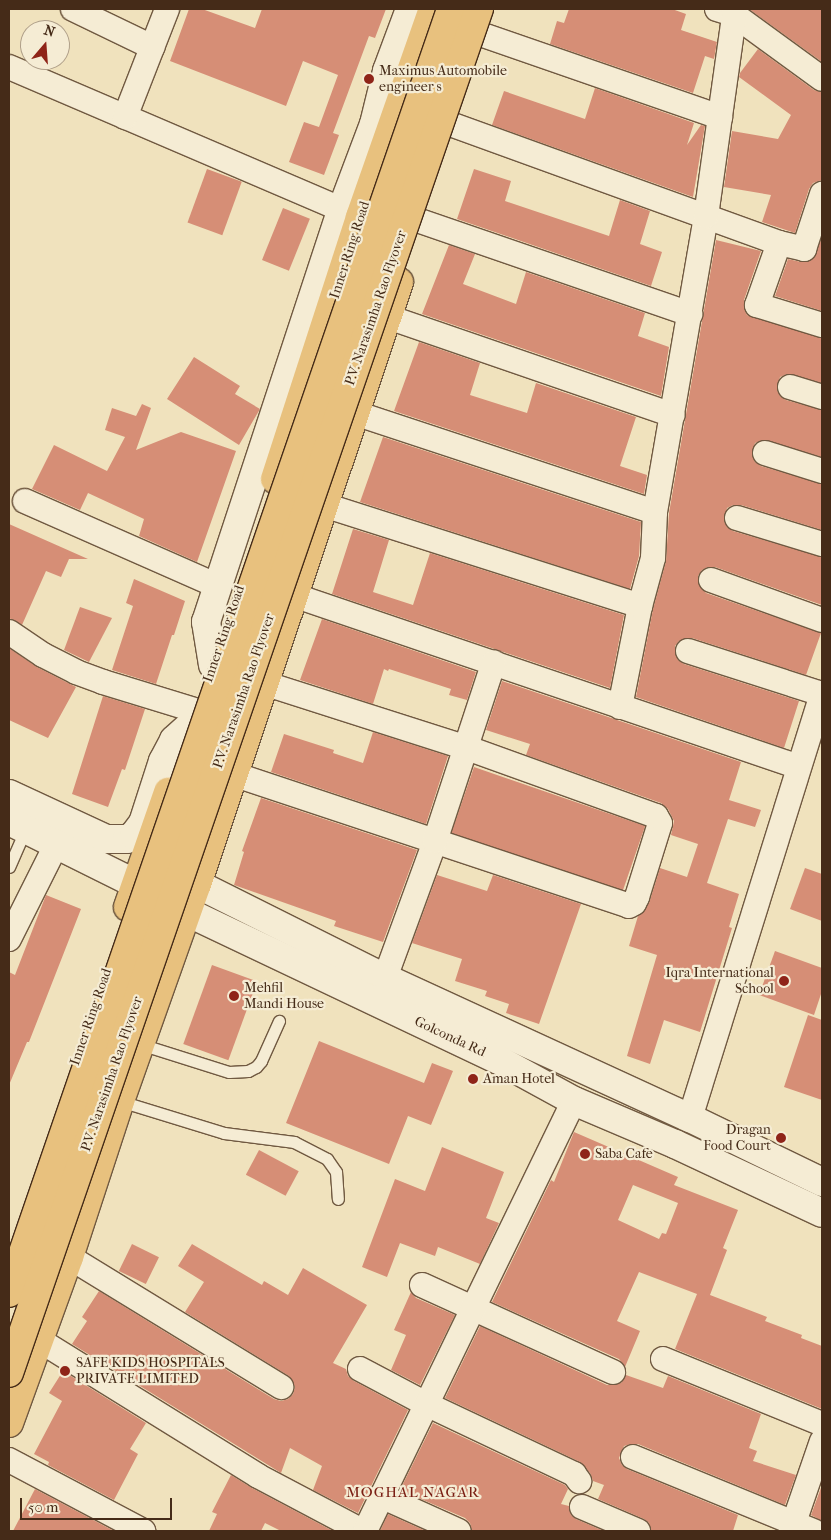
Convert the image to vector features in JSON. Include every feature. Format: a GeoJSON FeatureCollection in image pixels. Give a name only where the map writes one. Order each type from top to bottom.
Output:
{"type":"FeatureCollection","features":[{"type":"Feature","properties":{"kind":"main road"},"geometry":{"type":"LineString","coordinates":[[213,665],[206,622],[351,213],[387,71],[410,9]]}},
{"type":"Feature","properties":{"kind":"main road","name":"Inner Ring Road"},"geometry":{"type":"LineString","coordinates":[[9,1258],[136,884],[213,665],[351,213],[433,9]]}},
{"type":"Feature","properties":{"kind":"main road","name":"P.V. Narasimha Rao Flyover"},"geometry":{"type":"LineString","coordinates":[[9,1292],[451,9]]}},
{"type":"Feature","properties":{"kind":"main road"},"geometry":{"type":"LineString","coordinates":[[9,1423],[69,1257],[118,1108],[197,884],[232,774],[452,125],[481,22],[492,9]]}},
{"type":"Feature","properties":{"kind":"main road","name":"P.V. Narasimha Rao Flyover"},"geometry":{"type":"LineString","coordinates":[[9,1373],[481,22]]}},
{"type":"Feature","properties":{"kind":"main road"},"geometry":{"type":"LineString","coordinates":[[9,794],[106,839],[127,839],[134,835],[143,823],[163,761],[174,740],[195,717]]}},
{"type":"Feature","properties":{"kind":"main road"},"geometry":{"type":"LineString","coordinates":[[17,824],[136,884]]}},
{"type":"Feature","properties":{"kind":"main road","name":"Golconda Rd"},"geometry":{"type":"LineString","coordinates":[[197,884],[385,978],[690,1118],[822,1182]]}},
{"type":"Feature","properties":{"kind":"main road","name":"Golconda Rd"},"geometry":{"type":"LineString","coordinates":[[187,912],[499,1060],[574,1101],[675,1144],[822,1213]]}},
{"type":"Feature","properties":{"kind":"main road"},"geometry":{"type":"LineString","coordinates":[[66,1091],[118,1108]]}},
{"type":"Feature","properties":{"kind":"street"},"geometry":{"type":"LineString","coordinates":[[73,9],[152,47]]}},
{"type":"Feature","properties":{"kind":"street"},"geometry":{"type":"LineString","coordinates":[[125,117],[167,9]]}},
{"type":"Feature","properties":{"kind":"street"},"geometry":{"type":"LineString","coordinates":[[728,11],[822,79]]}},
{"type":"Feature","properties":{"kind":"street"},"geometry":{"type":"LineString","coordinates":[[620,707],[640,606],[653,558],[655,512],[690,314],[720,118],[728,11]]}},
{"type":"Feature","properties":{"kind":"street"},"geometry":{"type":"LineString","coordinates":[[481,22],[720,118]]}},
{"type":"Feature","properties":{"kind":"street"},"geometry":{"type":"LineString","coordinates":[[9,66],[351,213]]}},
{"type":"Feature","properties":{"kind":"street"},"geometry":{"type":"LineString","coordinates":[[452,125],[779,243],[804,249],[821,201]]}},
{"type":"Feature","properties":{"kind":"street"},"geometry":{"type":"LineString","coordinates":[[420,221],[690,314]]}},
{"type":"Feature","properties":{"kind":"street"},"geometry":{"type":"LineString","coordinates":[[779,243],[756,305],[822,325]]}},
{"type":"Feature","properties":{"kind":"street"},"geometry":{"type":"LineString","coordinates":[[388,316],[673,415]]}},
{"type":"Feature","properties":{"kind":"street"},"geometry":{"type":"LineString","coordinates":[[790,387],[822,397]]}},
{"type":"Feature","properties":{"kind":"street"},"geometry":{"type":"LineString","coordinates":[[355,413],[655,512]]}},
{"type":"Feature","properties":{"kind":"street"},"geometry":{"type":"LineString","coordinates":[[765,453],[822,471]]}},
{"type":"Feature","properties":{"kind":"street"},"geometry":{"type":"LineString","coordinates":[[25,501],[218,586]]}},
{"type":"Feature","properties":{"kind":"street"},"geometry":{"type":"LineString","coordinates":[[324,505],[640,606]]}},
{"type":"Feature","properties":{"kind":"street"},"geometry":{"type":"LineString","coordinates":[[737,518],[822,544]]}},
{"type":"Feature","properties":{"kind":"street"},"geometry":{"type":"LineString","coordinates":[[711,580],[822,620]]}},
{"type":"Feature","properties":{"kind":"street"},"geometry":{"type":"LineString","coordinates":[[293,595],[799,767]]}},
{"type":"Feature","properties":{"kind":"street"},"geometry":{"type":"LineString","coordinates":[[9,632],[43,655],[76,672],[195,717]]}},
{"type":"Feature","properties":{"kind":"street"},"geometry":{"type":"LineString","coordinates":[[688,651],[822,694],[690,1118]]}},
{"type":"Feature","properties":{"kind":"street"},"geometry":{"type":"LineString","coordinates":[[385,978],[435,841],[494,662]]}},
{"type":"Feature","properties":{"kind":"street"},"geometry":{"type":"LineString","coordinates":[[232,774],[628,906],[634,903],[637,897],[660,823],[656,816],[467,748],[263,683]]}},
{"type":"Feature","properties":{"kind":"street"},"geometry":{"type":"LineString","coordinates":[[9,939],[57,843]]}},
{"type":"Feature","properties":{"kind":"street"},"geometry":{"type":"LineString","coordinates":[[39,1340],[258,1476],[363,1531],[574,1101]]}},
{"type":"Feature","properties":{"kind":"street"},"geometry":{"type":"LineString","coordinates":[[69,1257],[280,1387]]}},
{"type":"Feature","properties":{"kind":"street"},"geometry":{"type":"LineString","coordinates":[[422,1284],[472,1310],[613,1372]]}},
{"type":"Feature","properties":{"kind":"street"},"geometry":{"type":"LineString","coordinates":[[663,1359],[822,1424]]}},
{"type":"Feature","properties":{"kind":"street"},"geometry":{"type":"LineString","coordinates":[[360,1369],[426,1404],[574,1474],[579,1481]]}},
{"type":"Feature","properties":{"kind":"street"},"geometry":{"type":"LineString","coordinates":[[633,1457],[799,1529],[822,1442]]}},
{"type":"Feature","properties":{"kind":"street"},"geometry":{"type":"LineString","coordinates":[[9,1460],[143,1531]]}},
{"type":"Feature","properties":{"kind":"street"},"geometry":{"type":"LineString","coordinates":[[381,1496],[459,1531]]}},
{"type":"Feature","properties":{"kind":"street"},"geometry":{"type":"LineString","coordinates":[[582,1507],[638,1531]]}},
{"type":"Feature","properties":{"kind":"lane"},"geometry":{"type":"LineString","coordinates":[[9,866],[17,824]]}},
{"type":"Feature","properties":{"kind":"lane"},"geometry":{"type":"LineString","coordinates":[[138,1052],[229,1072],[248,1072],[256,1067],[261,1060],[279,1021]]}},
{"type":"Feature","properties":{"kind":"lane"},"geometry":{"type":"LineString","coordinates":[[118,1108],[224,1133],[294,1142],[326,1159],[336,1172],[338,1198]]}},
{"type":"Feature","properties":{"kind":"building"},"geometry":{"type":"Polygon","coordinates":[[[189,9],[202,9],[255,28],[262,9],[386,9],[375,38],[369,36],[333,133],[339,135],[324,175],[289,162],[304,122],[319,127],[338,75],[303,61],[286,106],[170,61],[189,9]]]}},
{"type":"Feature","properties":{"kind":"building"},"geometry":{"type":"Polygon","coordinates":[[[569,9],[672,9],[686,14],[681,30],[717,42],[714,59],[705,56],[693,93],[550,44],[557,21],[564,23],[569,9]]]}},
{"type":"Feature","properties":{"kind":"building"},"geometry":{"type":"Polygon","coordinates":[[[749,9],[822,9],[822,62],[749,9]]]}},
{"type":"Feature","properties":{"kind":"building"},"geometry":{"type":"Polygon","coordinates":[[[758,49],[814,90],[822,92],[822,180],[813,183],[809,189],[795,233],[762,222],[771,195],[724,187],[732,131],[778,139],[791,115],[739,77],[758,49]]]}},
{"type":"Feature","properties":{"kind":"building"},"geometry":{"type":"Polygon","coordinates":[[[595,88],[694,123],[687,145],[701,125],[705,126],[693,197],[492,125],[504,91],[585,119],[595,88]]]}},
{"type":"Feature","properties":{"kind":"building"},"geometry":{"type":"Polygon","coordinates":[[[207,169],[242,182],[222,235],[188,223],[207,169]]]}},
{"type":"Feature","properties":{"kind":"building"},"geometry":{"type":"Polygon","coordinates":[[[474,169],[511,181],[505,201],[609,236],[620,200],[650,211],[640,244],[662,252],[651,286],[457,219],[474,169]]]}},
{"type":"Feature","properties":{"kind":"building"},"geometry":{"type":"Polygon","coordinates":[[[283,208],[310,219],[289,271],[262,260],[283,208]]]}},
{"type":"Feature","properties":{"kind":"building"},"geometry":{"type":"Polygon","coordinates":[[[822,237],[822,311],[775,296],[788,259],[801,262],[813,259],[822,237]]]}},
{"type":"Feature","properties":{"kind":"building"},"geometry":{"type":"Polygon","coordinates":[[[716,240],[761,251],[744,300],[744,308],[747,315],[822,338],[822,383],[787,374],[780,377],[777,390],[780,396],[786,400],[822,410],[822,457],[763,440],[755,443],[752,455],[755,462],[761,466],[822,484],[822,530],[741,505],[733,505],[727,508],[724,521],[727,527],[733,531],[822,557],[822,605],[715,567],[708,567],[702,570],[698,576],[698,583],[706,593],[821,633],[806,675],[692,638],[679,641],[675,646],[675,653],[678,660],[684,664],[799,701],[784,748],[636,697],[653,609],[666,561],[669,513],[716,240]]]}},
{"type":"Feature","properties":{"kind":"building"},"geometry":{"type":"Polygon","coordinates":[[[449,245],[475,254],[463,284],[516,304],[526,272],[645,313],[638,336],[669,347],[661,396],[422,314],[449,245]]]}},
{"type":"Feature","properties":{"kind":"building"},"geometry":{"type":"Polygon","coordinates":[[[419,342],[480,363],[470,395],[527,413],[536,383],[636,417],[620,466],[647,475],[644,494],[394,411],[419,342]]]}},
{"type":"Feature","properties":{"kind":"building"},"geometry":{"type":"Polygon","coordinates":[[[194,357],[240,386],[235,394],[260,409],[239,445],[167,399],[194,357]]]}},
{"type":"Feature","properties":{"kind":"building"},"geometry":{"type":"Polygon","coordinates":[[[142,404],[151,408],[136,450],[181,432],[236,451],[197,562],[139,536],[144,519],[88,493],[80,510],[32,489],[54,445],[107,471],[125,437],[105,430],[112,408],[136,416],[142,404]]]}},
{"type":"Feature","properties":{"kind":"building"},"geometry":{"type":"Polygon","coordinates":[[[383,437],[641,522],[639,556],[630,589],[360,502],[383,437]]]}},
{"type":"Feature","properties":{"kind":"building"},"geometry":{"type":"Polygon","coordinates":[[[9,524],[88,559],[69,559],[61,577],[46,571],[22,625],[9,618],[9,524]]]}},
{"type":"Feature","properties":{"kind":"building"},"geometry":{"type":"Polygon","coordinates":[[[353,529],[389,540],[373,592],[413,605],[430,553],[624,615],[610,688],[332,594],[353,529]]]}},
{"type":"Feature","properties":{"kind":"building"},"geometry":{"type":"Polygon","coordinates":[[[134,579],[185,601],[156,684],[112,670],[133,606],[126,603],[134,579]]]}},
{"type":"Feature","properties":{"kind":"building"},"geometry":{"type":"Polygon","coordinates":[[[80,607],[112,618],[89,662],[64,650],[80,607]]]}},
{"type":"Feature","properties":{"kind":"building"},"geometry":{"type":"Polygon","coordinates":[[[322,619],[476,672],[467,700],[449,695],[451,689],[389,669],[388,671],[384,669],[373,704],[300,680],[322,619]]]}},
{"type":"Feature","properties":{"kind":"building"},"geometry":{"type":"Polygon","coordinates":[[[9,648],[37,667],[76,687],[48,738],[9,720],[9,648]]]}},
{"type":"Feature","properties":{"kind":"building"},"geometry":{"type":"Polygon","coordinates":[[[502,681],[741,762],[729,800],[761,810],[755,827],[728,819],[707,883],[739,894],[729,927],[732,928],[700,1032],[664,1020],[650,1064],[627,1056],[657,955],[629,946],[638,916],[649,903],[660,868],[687,877],[698,844],[671,835],[674,821],[668,809],[661,803],[526,755],[530,744],[486,730],[502,681]]]}},
{"type":"Feature","properties":{"kind":"building"},"geometry":{"type":"Polygon","coordinates":[[[103,696],[145,709],[125,770],[122,769],[108,807],[72,794],[103,696]]]}},
{"type":"Feature","properties":{"kind":"building"},"geometry":{"type":"Polygon","coordinates":[[[373,732],[448,756],[426,824],[271,772],[284,734],[334,750],[333,753],[363,763],[373,732]]]}},
{"type":"Feature","properties":{"kind":"building"},"geometry":{"type":"Polygon","coordinates":[[[474,767],[645,826],[622,892],[451,833],[474,767]]]}},
{"type":"Feature","properties":{"kind":"building"},"geometry":{"type":"Polygon","coordinates":[[[261,798],[417,850],[383,942],[334,926],[336,921],[234,885],[244,852],[242,851],[261,798]]]}},
{"type":"Feature","properties":{"kind":"building"},"geometry":{"type":"Polygon","coordinates":[[[805,868],[822,874],[822,921],[790,909],[805,868]]]}},
{"type":"Feature","properties":{"kind":"building"},"geometry":{"type":"Polygon","coordinates":[[[437,875],[487,891],[493,875],[581,904],[539,1024],[506,1013],[509,1004],[485,996],[487,991],[455,981],[462,959],[412,943],[437,875]]]}},
{"type":"Feature","properties":{"kind":"building"},"geometry":{"type":"Polygon","coordinates":[[[46,895],[81,909],[29,1042],[27,1042],[9,1085],[9,972],[15,975],[46,895]]]}},
{"type":"Feature","properties":{"kind":"building"},"geometry":{"type":"Polygon","coordinates":[[[775,951],[822,968],[822,991],[814,1015],[759,995],[775,951]]]}},
{"type":"Feature","properties":{"kind":"building"},"geometry":{"type":"Polygon","coordinates":[[[212,965],[257,981],[228,1060],[183,1044],[212,965]]]}},
{"type":"Feature","properties":{"kind":"building"},"geometry":{"type":"Polygon","coordinates":[[[808,1015],[822,1020],[822,1100],[784,1087],[808,1015]]]}},
{"type":"Feature","properties":{"kind":"building"},"geometry":{"type":"Polygon","coordinates":[[[319,1041],[424,1083],[432,1063],[453,1071],[431,1125],[408,1116],[389,1164],[286,1123],[319,1041]]]}},
{"type":"Feature","properties":{"kind":"building"},"geometry":{"type":"Polygon","coordinates":[[[574,1132],[678,1177],[674,1185],[738,1210],[723,1248],[727,1250],[710,1295],[767,1317],[765,1321],[802,1335],[801,1338],[822,1346],[822,1409],[675,1349],[697,1294],[639,1272],[617,1321],[640,1331],[625,1367],[619,1359],[492,1302],[551,1180],[554,1182],[574,1132]],[[633,1185],[618,1220],[659,1239],[662,1233],[666,1234],[678,1203],[633,1185]]]}},
{"type":"Feature","properties":{"kind":"building"},"geometry":{"type":"Polygon","coordinates":[[[442,1147],[504,1172],[486,1218],[499,1223],[480,1264],[438,1247],[435,1256],[400,1243],[387,1277],[362,1267],[395,1179],[425,1191],[442,1147]]]}},
{"type":"Feature","properties":{"kind":"building"},"geometry":{"type":"Polygon","coordinates":[[[259,1150],[299,1171],[286,1196],[246,1175],[259,1150]]]}},
{"type":"Feature","properties":{"kind":"building"},"geometry":{"type":"Polygon","coordinates":[[[132,1244],[159,1257],[146,1284],[119,1271],[132,1244]]]}},
{"type":"Feature","properties":{"kind":"building"},"geometry":{"type":"Polygon","coordinates":[[[192,1244],[262,1285],[264,1281],[288,1295],[303,1268],[367,1305],[333,1363],[346,1369],[348,1376],[354,1381],[408,1410],[358,1513],[313,1490],[322,1466],[290,1448],[281,1473],[72,1344],[87,1321],[82,1317],[99,1291],[274,1399],[281,1401],[288,1399],[293,1394],[295,1387],[289,1376],[185,1312],[204,1282],[178,1266],[192,1244]]]}},
{"type":"Feature","properties":{"kind":"building"},"geometry":{"type":"Polygon","coordinates":[[[411,1292],[416,1298],[455,1315],[420,1385],[391,1370],[406,1335],[394,1330],[411,1292]]]}},
{"type":"Feature","properties":{"kind":"building"},"geometry":{"type":"Polygon","coordinates":[[[480,1326],[607,1385],[621,1383],[626,1375],[663,1388],[668,1376],[761,1414],[749,1448],[757,1451],[753,1461],[796,1475],[785,1505],[638,1444],[631,1444],[624,1446],[619,1458],[622,1465],[627,1469],[738,1515],[733,1531],[651,1531],[649,1523],[644,1519],[598,1499],[604,1485],[593,1481],[590,1473],[580,1462],[445,1398],[480,1326]]]}},
{"type":"Feature","properties":{"kind":"building"},"geometry":{"type":"Polygon","coordinates":[[[63,1371],[146,1423],[130,1449],[138,1454],[114,1500],[48,1465],[49,1462],[34,1454],[62,1401],[49,1393],[63,1371]]]}},
{"type":"Feature","properties":{"kind":"building"},"geometry":{"type":"Polygon","coordinates":[[[433,1423],[565,1485],[568,1489],[561,1504],[569,1506],[571,1515],[576,1519],[604,1531],[472,1531],[470,1523],[465,1518],[400,1490],[433,1423]]]}},
{"type":"Feature","properties":{"kind":"building"},"geometry":{"type":"Polygon","coordinates":[[[231,1475],[333,1531],[281,1531],[265,1523],[261,1531],[209,1531],[217,1514],[212,1512],[231,1475]]]}},
{"type":"Feature","properties":{"kind":"building"},"geometry":{"type":"Polygon","coordinates":[[[822,1485],[822,1521],[811,1515],[822,1485]]]}},
{"type":"Feature","properties":{"kind":"building"},"geometry":{"type":"Polygon","coordinates":[[[35,1489],[114,1531],[13,1531],[35,1489]]]}},
{"type":"Feature","properties":{"kind":"building"},"geometry":{"type":"Polygon","coordinates":[[[388,1514],[426,1531],[380,1531],[388,1514]]]}},
{"type":"Feature","properties":{"kind":"place","name":"Maximus Automobile engineer s"},"geometry":{"type":"Point","coordinates":[369,79]}},
{"type":"Feature","properties":{"kind":"place","name":"Iqra International School"},"geometry":{"type":"Point","coordinates":[784,981]}},
{"type":"Feature","properties":{"kind":"place","name":"Mehfil Mandi House"},"geometry":{"type":"Point","coordinates":[234,996]}},
{"type":"Feature","properties":{"kind":"place","name":"Aman Hotel"},"geometry":{"type":"Point","coordinates":[473,1079]}},
{"type":"Feature","properties":{"kind":"place","name":"Dragan Food Court"},"geometry":{"type":"Point","coordinates":[781,1138]}},
{"type":"Feature","properties":{"kind":"place","name":"Saba Cafe"},"geometry":{"type":"Point","coordinates":[585,1154]}},
{"type":"Feature","properties":{"kind":"place","name":"SAFE KIDS HOSPITALS PRIVATE LIMITED"},"geometry":{"type":"Point","coordinates":[65,1371]}},
{"type":"Feature","properties":{"kind":"district","name":"MOGHAL NAGAR"},"geometry":{"type":"Point","coordinates":[413,1493]}}]}
